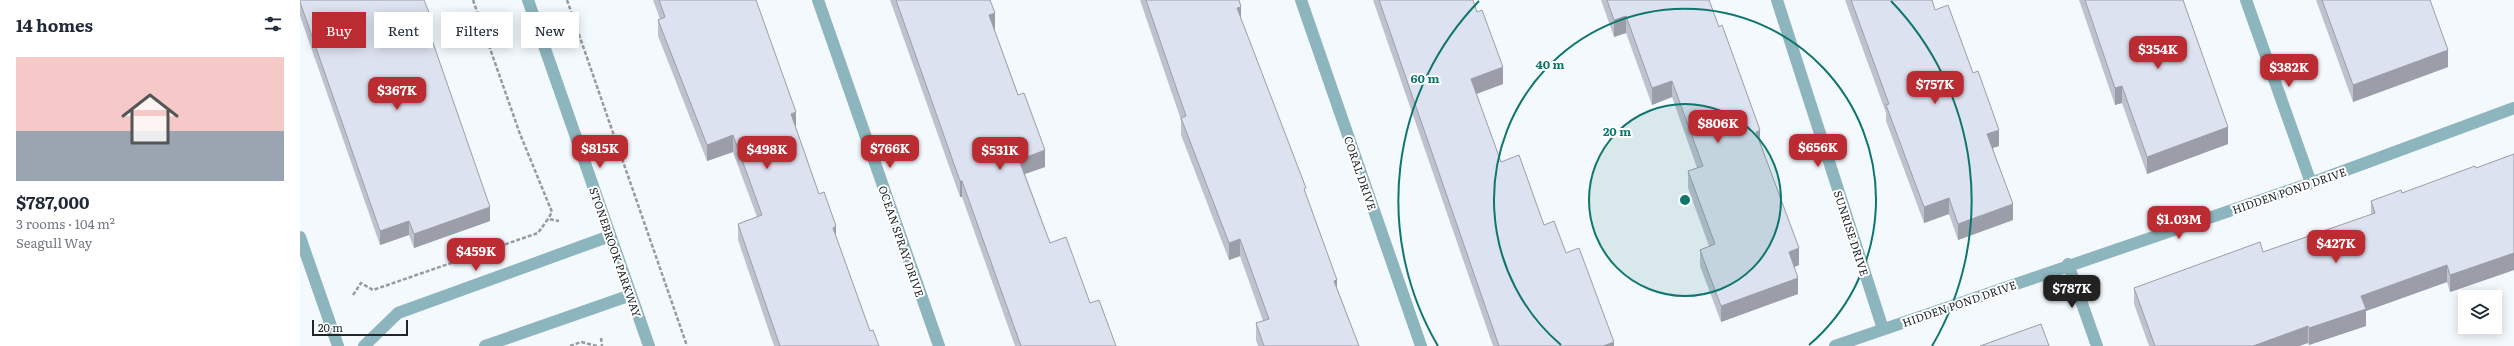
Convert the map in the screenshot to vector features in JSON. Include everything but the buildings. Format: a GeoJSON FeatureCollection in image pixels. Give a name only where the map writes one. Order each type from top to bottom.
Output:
{"type":"FeatureCollection","features":[{"type":"Feature","properties":{"kind":"street","name":"STONEBROOK PARKWAY"},"geometry":{"type":"LineString","coordinates":[[528,0],[649,346]]}},
{"type":"Feature","properties":{"kind":"street","name":"OCEAN SPRAY DRIVE"},"geometry":{"type":"LineString","coordinates":[[818,0],[939,346]]}},
{"type":"Feature","properties":{"kind":"street","name":"CORAL DRIVE"},"geometry":{"type":"LineString","coordinates":[[1301,0],[1421,346]]}},
{"type":"Feature","properties":{"kind":"street","name":"SUNRISE DRIVE"},"geometry":{"type":"LineString","coordinates":[[1777,0],[1883,329]]}},
{"type":"Feature","properties":{"kind":"street"},"geometry":{"type":"LineString","coordinates":[[2246,0],[2311,184]]}},
{"type":"Feature","properties":{"kind":"street","name":"HIDDEN POND DRIVE"},"geometry":{"type":"LineString","coordinates":[[1835,346],[2068,264],[2311,184],[2514,108]]}},
{"type":"Feature","properties":{"kind":"street"},"geometry":{"type":"LineString","coordinates":[[364,346],[398,313],[610,236]]}},
{"type":"Feature","properties":{"kind":"street"},"geometry":{"type":"LineString","coordinates":[[300,237],[338,346]]}},
{"type":"Feature","properties":{"kind":"street"},"geometry":{"type":"LineString","coordinates":[[2068,264],[2097,346]]}},
{"type":"Feature","properties":{"kind":"street"},"geometry":{"type":"LineString","coordinates":[[485,346],[631,295]]}},
{"type":"Feature","properties":{"kind":"path"},"geometry":{"type":"LineString","coordinates":[[354,294],[361,283],[373,290],[538,233],[552,212],[520,134],[473,0]]}},
{"type":"Feature","properties":{"kind":"path"},"geometry":{"type":"LineString","coordinates":[[567,0],[687,346]]}},
{"type":"Feature","properties":{"kind":"path"},"geometry":{"type":"LineString","coordinates":[[548,219],[559,221]]}},
{"type":"Feature","properties":{"kind":"path"},"geometry":{"type":"LineString","coordinates":[[601,338],[602,346]]}},
{"type":"Feature","properties":{"kind":"path"},"geometry":{"type":"LineString","coordinates":[[570,346],[580,342],[597,346]]}}]}
